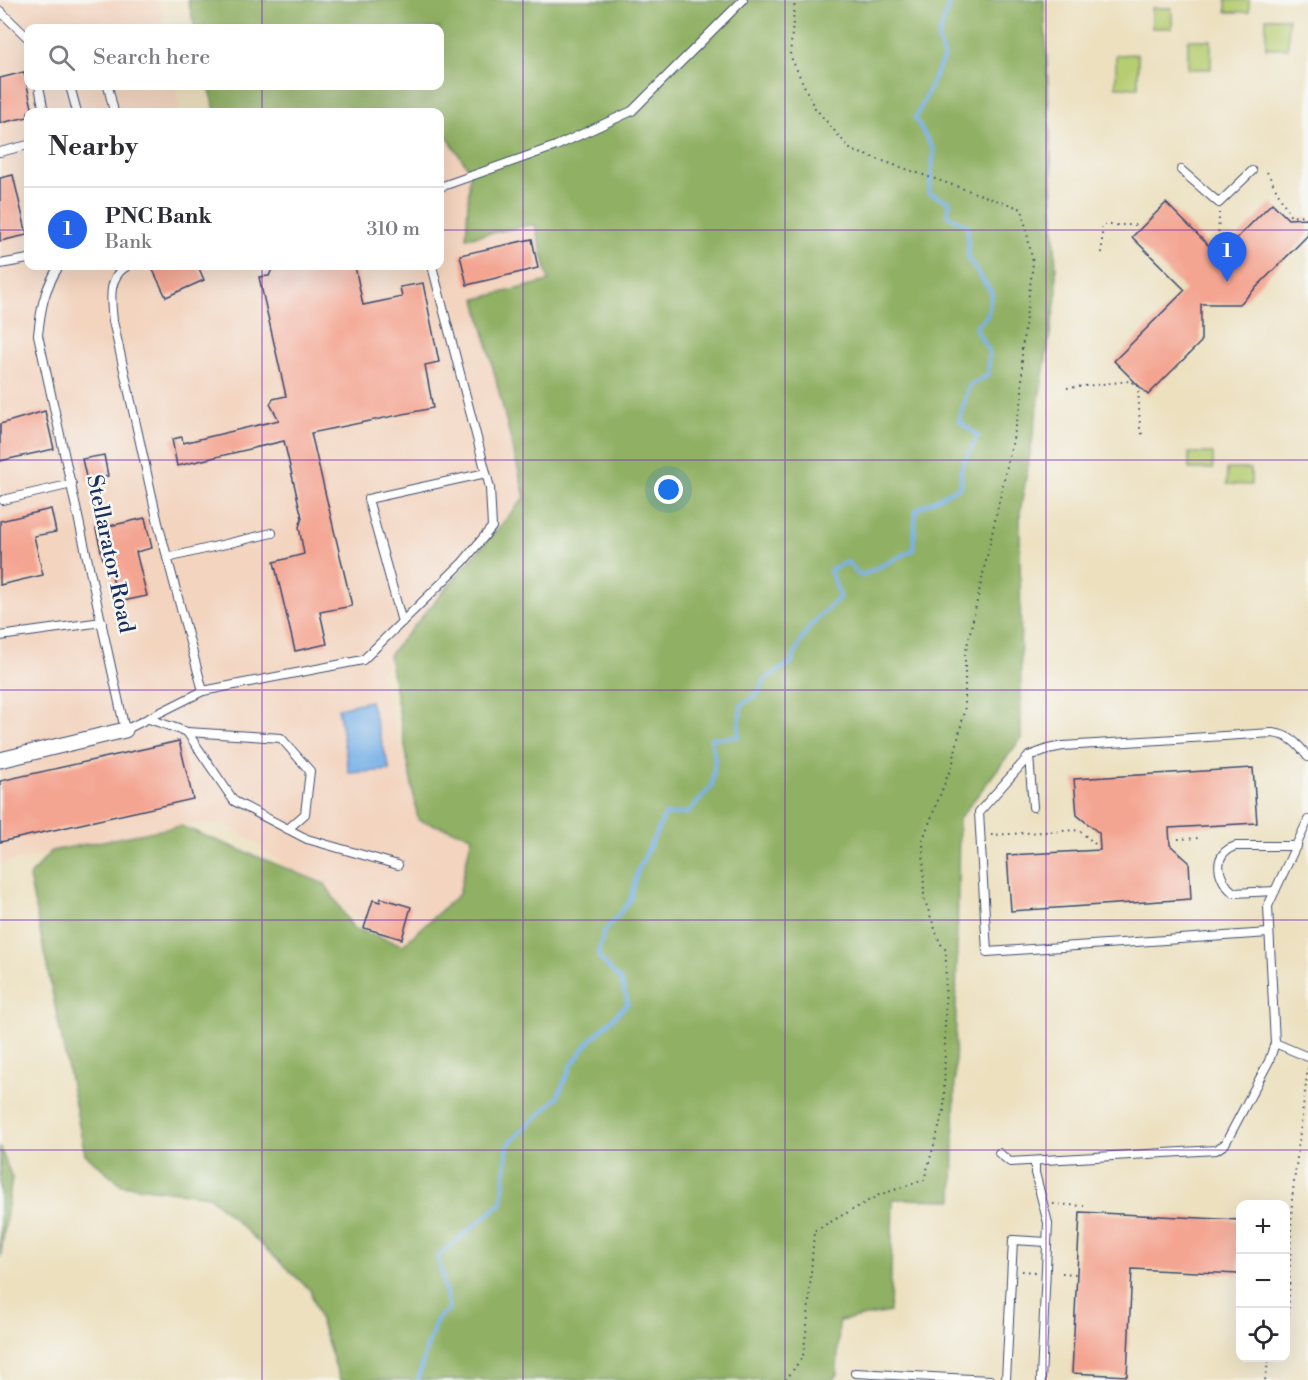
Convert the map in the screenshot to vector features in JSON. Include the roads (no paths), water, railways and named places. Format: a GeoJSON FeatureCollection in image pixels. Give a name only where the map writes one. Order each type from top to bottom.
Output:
{"type":"FeatureCollection","features":[{"type":"Feature","properties":{"kind":"street"},"geometry":{"type":"LineString","coordinates":[[0,760],[125,730]]}},
{"type":"Feature","properties":{"kind":"lane"},"geometry":{"type":"LineString","coordinates":[[444,186],[556,146],[632,111],[743,0]]}},
{"type":"Feature","properties":{"kind":"lane"},"geometry":{"type":"LineString","coordinates":[[0,11],[24,34]]}},
{"type":"Feature","properties":{"kind":"lane"},"geometry":{"type":"LineString","coordinates":[[40,90],[43,108]]}},
{"type":"Feature","properties":{"kind":"lane"},"geometry":{"type":"LineString","coordinates":[[71,90],[76,108]]}},
{"type":"Feature","properties":{"kind":"lane"},"geometry":{"type":"LineString","coordinates":[[109,90],[113,108]]}},
{"type":"Feature","properties":{"kind":"lane"},"geometry":{"type":"LineString","coordinates":[[0,152],[24,146]]}},
{"type":"Feature","properties":{"kind":"lane"},"geometry":{"type":"LineString","coordinates":[[1180,170],[1219,203],[1252,171]]}},
{"type":"Feature","properties":{"kind":"lane"},"geometry":{"type":"LineString","coordinates":[[0,264],[24,260]]}},
{"type":"Feature","properties":{"kind":"lane","name":"Stellarator Road"},"geometry":{"type":"LineString","coordinates":[[56,270],[48,283],[41,302],[38,335],[125,730]]}},
{"type":"Feature","properties":{"kind":"lane"},"geometry":{"type":"LineString","coordinates":[[121,270],[111,288],[113,321],[167,558],[203,691]]}},
{"type":"Feature","properties":{"kind":"lane"},"geometry":{"type":"LineString","coordinates":[[125,730],[203,691],[363,660],[463,562],[492,527],[490,488],[433,270]]}},
{"type":"Feature","properties":{"kind":"lane"},"geometry":{"type":"LineString","coordinates":[[402,622],[368,499],[486,473]]}},
{"type":"Feature","properties":{"kind":"lane"},"geometry":{"type":"LineString","coordinates":[[3,500],[72,484]]}},
{"type":"Feature","properties":{"kind":"lane"},"geometry":{"type":"LineString","coordinates":[[167,558],[272,533]]}},
{"type":"Feature","properties":{"kind":"lane"},"geometry":{"type":"LineString","coordinates":[[0,636],[102,622]]}},
{"type":"Feature","properties":{"kind":"lane"},"geometry":{"type":"LineString","coordinates":[[149,719],[187,732],[281,738],[310,771],[306,814],[288,829]]}},
{"type":"Feature","properties":{"kind":"lane"},"geometry":{"type":"LineString","coordinates":[[187,732],[234,801],[307,839],[398,865]]}},
{"type":"Feature","properties":{"kind":"lane"},"geometry":{"type":"LineString","coordinates":[[1269,933],[987,952],[979,812],[1029,756],[1063,746],[1272,733],[1285,734],[1294,740],[1308,756]]}},
{"type":"Feature","properties":{"kind":"lane"},"geometry":{"type":"LineString","coordinates":[[1029,756],[1033,807]]}},
{"type":"Feature","properties":{"kind":"lane"},"geometry":{"type":"LineString","coordinates":[[999,1153],[1011,1162],[1216,1150],[1225,1144],[1269,1061],[1275,1043],[1268,906],[1308,820]]}},
{"type":"Feature","properties":{"kind":"lane"},"geometry":{"type":"LineString","coordinates":[[1275,891],[1234,893],[1227,888],[1220,872],[1223,855],[1228,849],[1236,846],[1297,846]]}},
{"type":"Feature","properties":{"kind":"lane"},"geometry":{"type":"LineString","coordinates":[[1275,1043],[1308,1057]]}},
{"type":"Feature","properties":{"kind":"lane"},"geometry":{"type":"LineString","coordinates":[[1035,1161],[1035,1173],[1048,1222],[1041,1380]]}},
{"type":"Feature","properties":{"kind":"lane"},"geometry":{"type":"LineString","coordinates":[[1006,1380],[1013,1240],[1047,1242]]}},
{"type":"Feature","properties":{"kind":"lane"},"geometry":{"type":"LineString","coordinates":[[855,1373],[990,1380]]}},
{"type":"Feature","properties":{"kind":"water"},"geometry":{"type":"Polygon","coordinates":[[[370,701],[390,770],[349,773],[338,708],[370,701]]]}},
{"type":"Feature","properties":{"kind":"waterway"},"geometry":{"type":"LineString","coordinates":[[418,1380],[437,1319],[449,1309],[438,1256],[502,1203],[508,1144],[557,1098],[571,1066],[588,1043],[628,1003],[621,981],[598,956],[603,933],[630,901],[638,870],[665,815],[688,813],[712,786],[715,759],[711,738],[738,737],[741,705],[757,695],[765,679],[792,662],[811,625],[840,597],[830,570],[847,562],[861,576],[913,550],[916,510],[961,486],[961,467],[978,436],[959,421],[969,386],[988,375],[989,351],[975,327],[987,316],[992,293],[968,259],[968,226],[947,215],[950,202],[929,193],[934,151],[915,118],[944,58],[938,39],[950,0]]}},
{"type":"Feature","properties":{"kind":"place","name":"PNC Bank"},"geometry":{"type":"Point","coordinates":[1227,282]}}]}
